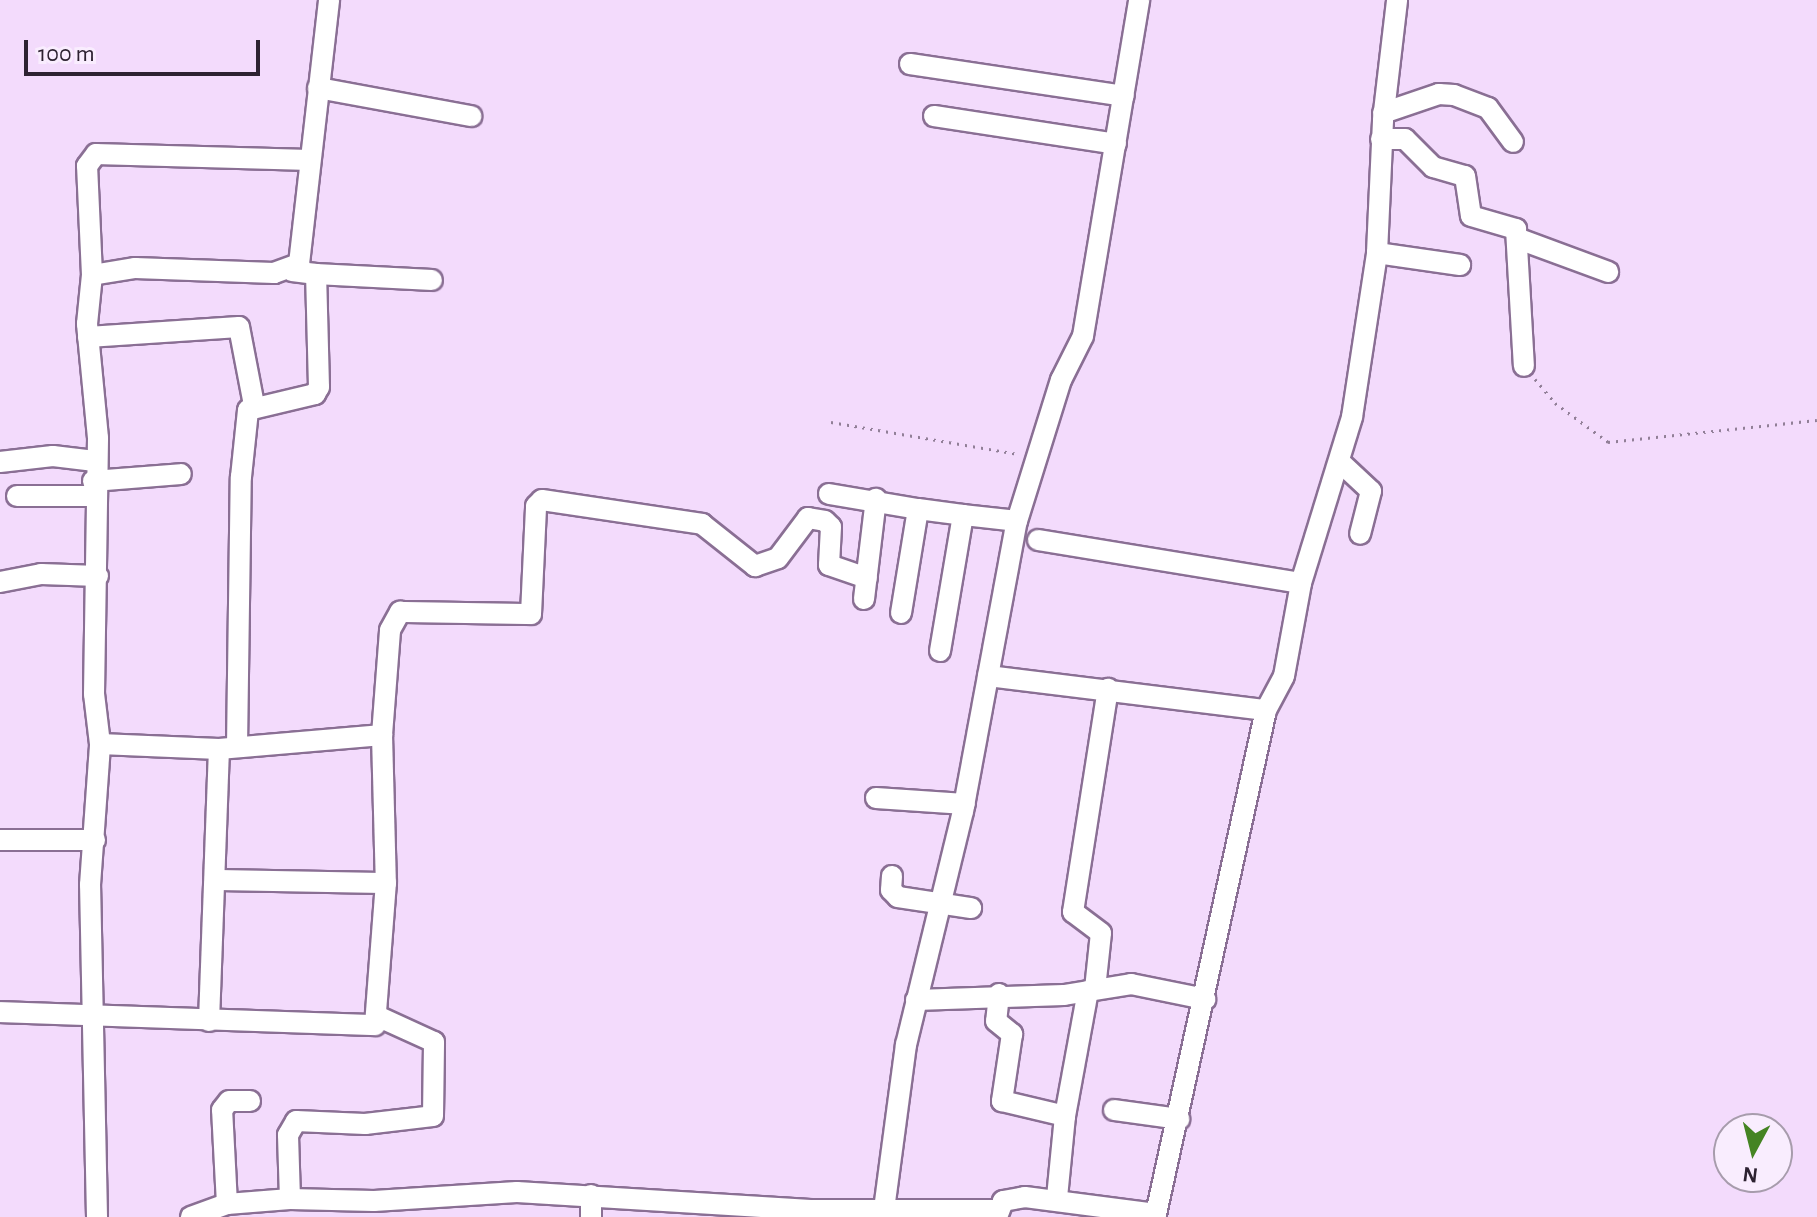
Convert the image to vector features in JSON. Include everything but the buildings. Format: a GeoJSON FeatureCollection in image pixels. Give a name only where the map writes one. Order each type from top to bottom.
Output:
{"type":"FeatureCollection","features":[{"type":"Feature","properties":{"kind":"street"},"geometry":{"type":"LineString","coordinates":[[292,271],[302,258],[307,227],[309,160],[329,0]]}},
{"type":"Feature","properties":{"kind":"street"},"geometry":{"type":"LineString","coordinates":[[191,1217],[227,1204],[290,1199],[591,1195],[691,1210],[998,1214],[1003,1201],[1057,1198],[1080,1209],[1161,1215],[1266,710],[1284,676],[1301,583],[1341,463],[1377,253],[1383,113],[1397,0]]}},
{"type":"Feature","properties":{"kind":"street"},"geometry":{"type":"LineString","coordinates":[[884,1212],[916,1000],[965,804],[1017,521],[1034,456],[1083,336],[1124,96],[1135,1]]}},
{"type":"Feature","properties":{"kind":"street"},"geometry":{"type":"LineString","coordinates":[[910,64],[1124,96]]}},
{"type":"Feature","properties":{"kind":"street"},"geometry":{"type":"LineString","coordinates":[[318,88],[471,116]]}},
{"type":"Feature","properties":{"kind":"street"},"geometry":{"type":"LineString","coordinates":[[1383,113],[1439,94],[1454,95],[1488,108],[1513,142]]}},
{"type":"Feature","properties":{"kind":"street"},"geometry":{"type":"LineString","coordinates":[[934,116],[1116,144]]}},
{"type":"Feature","properties":{"kind":"street"},"geometry":{"type":"LineString","coordinates":[[1381,139],[1405,139],[1429,165],[1465,176],[1471,216],[1513,225],[1519,239],[1524,366]]}},
{"type":"Feature","properties":{"kind":"street"},"geometry":{"type":"LineString","coordinates":[[97,1217],[92,1015],[100,744],[94,694],[98,576],[93,479],[97,413],[88,337],[92,275],[87,166],[96,154],[309,160]]}},
{"type":"Feature","properties":{"kind":"street"},"geometry":{"type":"LineString","coordinates":[[1519,239],[1608,272]]}},
{"type":"Feature","properties":{"kind":"street"},"geometry":{"type":"LineString","coordinates":[[1377,253],[1460,265]]}},
{"type":"Feature","properties":{"kind":"street"},"geometry":{"type":"LineString","coordinates":[[92,275],[135,268],[292,271],[432,280]]}},
{"type":"Feature","properties":{"kind":"street"},"geometry":{"type":"LineString","coordinates":[[254,405],[317,391],[316,274]]}},
{"type":"Feature","properties":{"kind":"street"},"geometry":{"type":"LineString","coordinates":[[88,337],[239,327],[254,405],[241,477],[228,748],[215,880],[209,1021]]}},
{"type":"Feature","properties":{"kind":"street"},"geometry":{"type":"LineString","coordinates":[[0,462],[53,456],[93,479]]}},
{"type":"Feature","properties":{"kind":"street"},"geometry":{"type":"LineString","coordinates":[[1341,463],[1371,491],[1360,534]]}},
{"type":"Feature","properties":{"kind":"street"},"geometry":{"type":"LineString","coordinates":[[17,496],[93,479],[181,474]]}},
{"type":"Feature","properties":{"kind":"street"},"geometry":{"type":"LineString","coordinates":[[829,494],[1017,521]]}},
{"type":"Feature","properties":{"kind":"street"},"geometry":{"type":"LineString","coordinates":[[864,599],[876,499]]}},
{"type":"Feature","properties":{"kind":"street"},"geometry":{"type":"LineString","coordinates":[[0,1012],[371,1027],[377,1016],[386,883],[382,735],[390,630],[400,612],[531,614],[536,506],[542,500],[702,524],[755,566],[778,558],[811,518],[831,527],[829,565],[867,578]]}},
{"type":"Feature","properties":{"kind":"street"},"geometry":{"type":"LineString","coordinates":[[901,613],[918,509]]}},
{"type":"Feature","properties":{"kind":"street"},"geometry":{"type":"LineString","coordinates":[[940,651],[963,515]]}},
{"type":"Feature","properties":{"kind":"street"},"geometry":{"type":"LineString","coordinates":[[1038,540],[1301,583]]}},
{"type":"Feature","properties":{"kind":"street"},"geometry":{"type":"LineString","coordinates":[[0,582],[41,574],[98,576]]}},
{"type":"Feature","properties":{"kind":"street"},"geometry":{"type":"LineString","coordinates":[[988,676],[1266,710]]}},
{"type":"Feature","properties":{"kind":"street"},"geometry":{"type":"LineString","coordinates":[[1057,1198],[1065,1116],[1101,933],[1073,912],[1108,689]]}},
{"type":"Feature","properties":{"kind":"street"},"geometry":{"type":"LineString","coordinates":[[100,744],[228,748],[382,735]]}},
{"type":"Feature","properties":{"kind":"street"},"geometry":{"type":"LineString","coordinates":[[876,798],[965,804]]}},
{"type":"Feature","properties":{"kind":"street"},"geometry":{"type":"LineString","coordinates":[[0,840],[95,840]]}},
{"type":"Feature","properties":{"kind":"street"},"geometry":{"type":"LineString","coordinates":[[892,876],[893,895],[971,908]]}},
{"type":"Feature","properties":{"kind":"street"},"geometry":{"type":"LineString","coordinates":[[215,880],[386,883]]}},
{"type":"Feature","properties":{"kind":"street"},"geometry":{"type":"LineString","coordinates":[[916,1000],[1092,990],[1131,984],[1205,999]]}},
{"type":"Feature","properties":{"kind":"street"},"geometry":{"type":"LineString","coordinates":[[999,994],[996,1021],[1012,1034],[1002,1101],[1065,1116]]}},
{"type":"Feature","properties":{"kind":"street"},"geometry":{"type":"LineString","coordinates":[[290,1199],[288,1135],[296,1121],[365,1124],[433,1116],[434,1042],[377,1016]]}},
{"type":"Feature","properties":{"kind":"street"},"geometry":{"type":"LineString","coordinates":[[227,1204],[222,1110],[229,1101],[250,1101]]}},
{"type":"Feature","properties":{"kind":"street"},"geometry":{"type":"LineString","coordinates":[[1114,1110],[1179,1119]]}},
{"type":"Feature","properties":{"kind":"street"},"geometry":{"type":"LineString","coordinates":[[591,1195],[591,1217]]}},
{"type":"Feature","properties":{"kind":"path"},"geometry":{"type":"LineString","coordinates":[[1524,366],[1555,403],[1608,442],[1817,420]]}},
{"type":"Feature","properties":{"kind":"path"},"geometry":{"type":"LineString","coordinates":[[831,422],[1034,456]]}}]}
